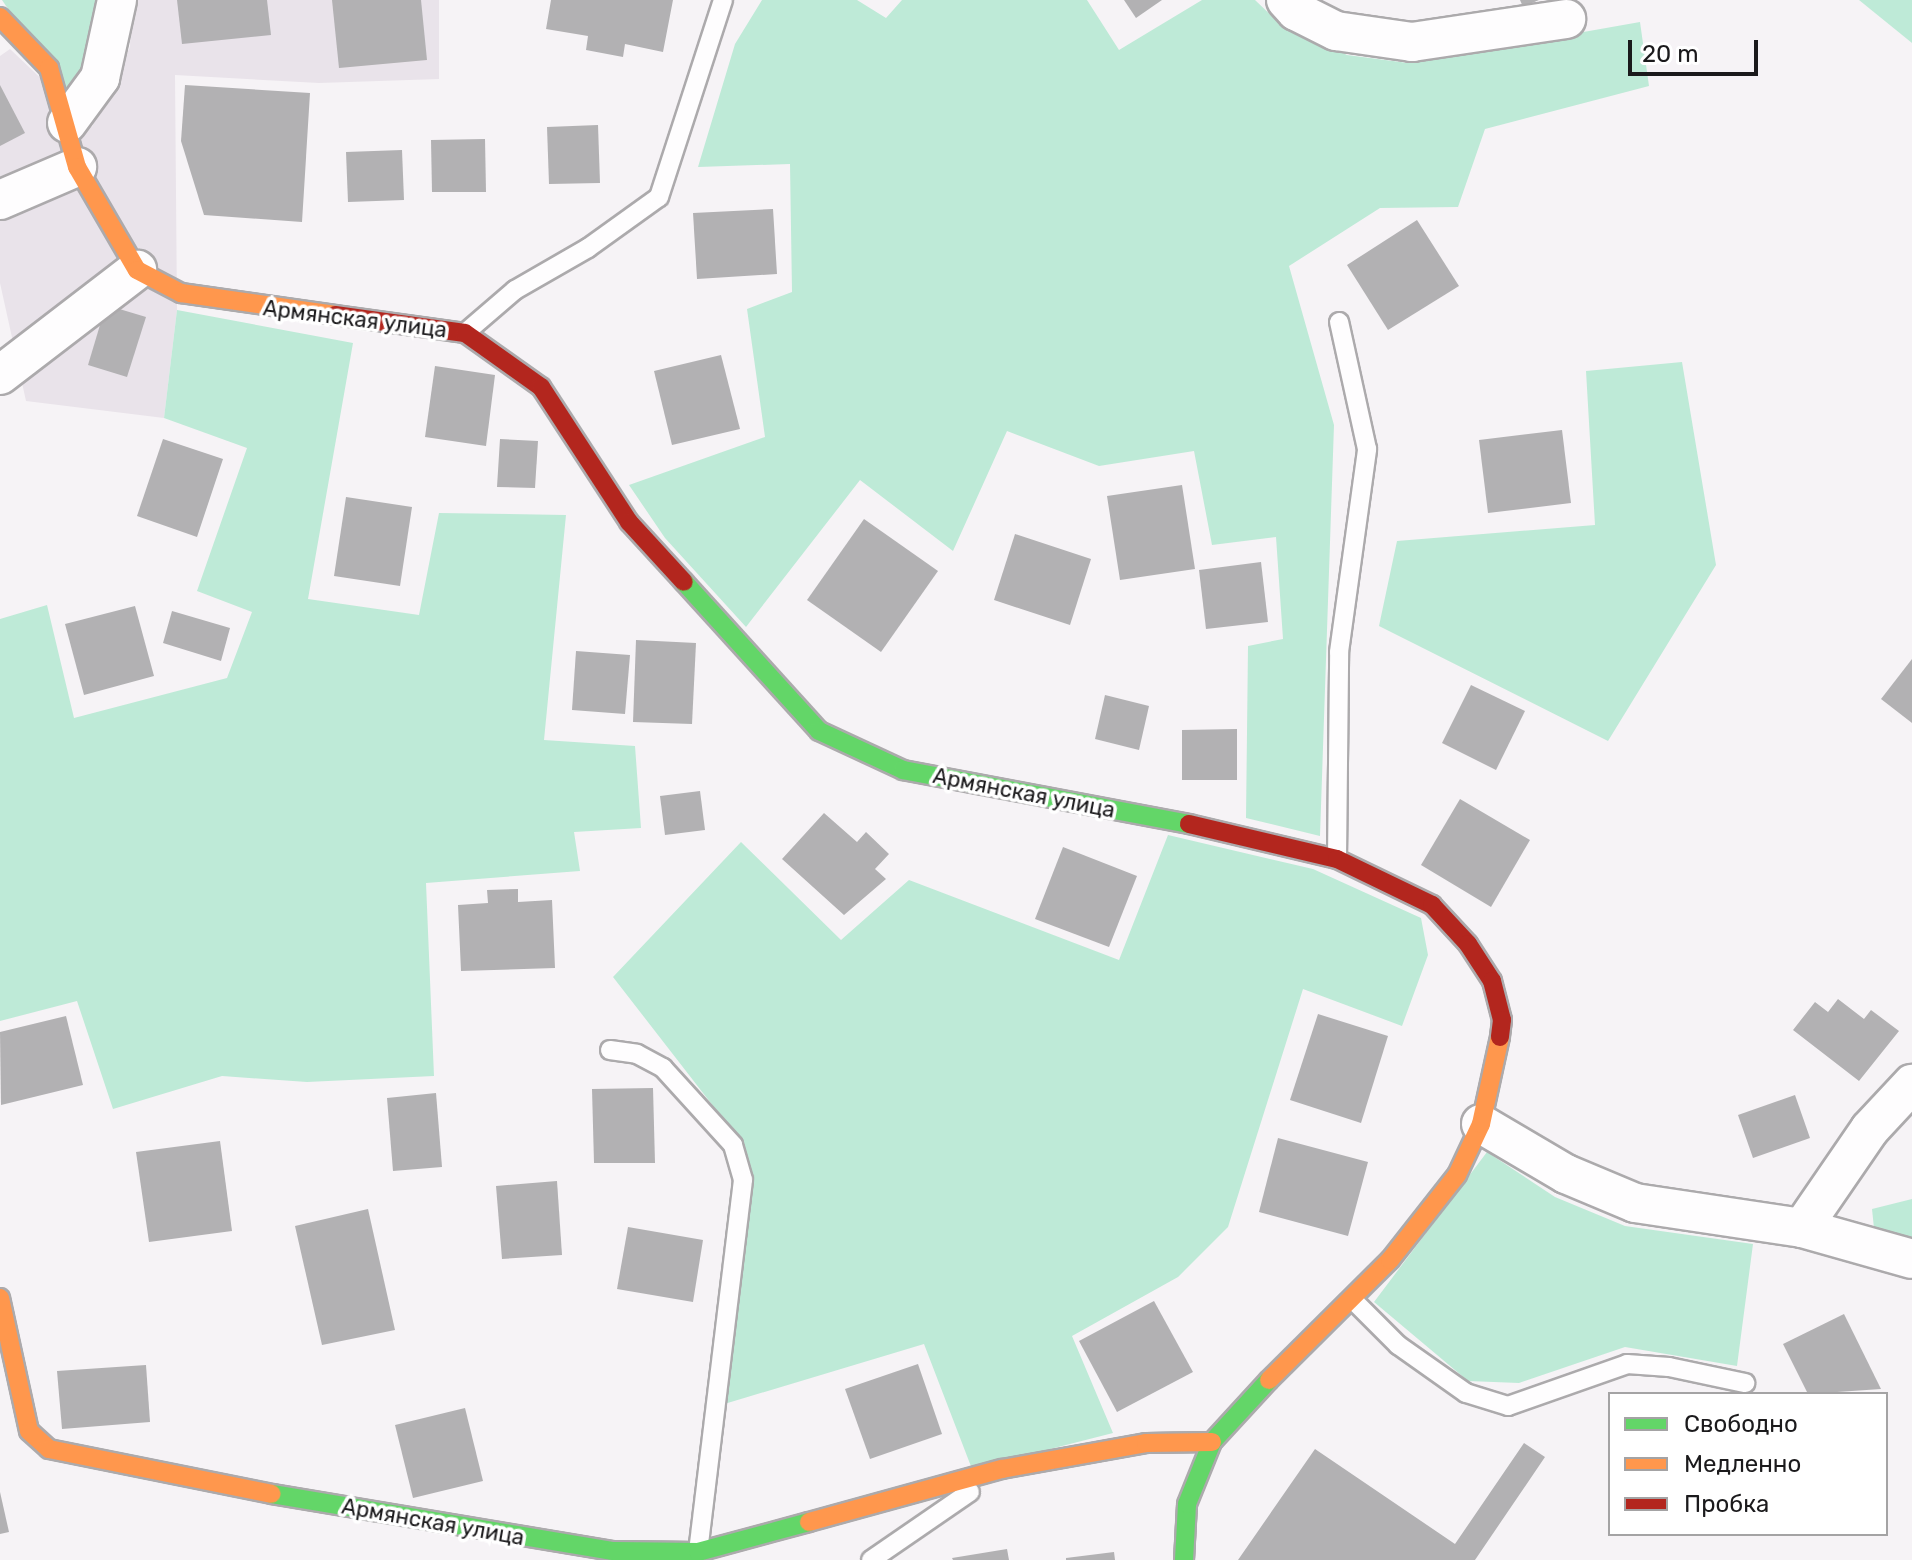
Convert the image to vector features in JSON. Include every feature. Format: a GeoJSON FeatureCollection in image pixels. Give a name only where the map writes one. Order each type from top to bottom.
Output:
{"type":"FeatureCollection","features":[{"type":"Feature","properties":{"kind":"street"},"geometry":{"type":"LineString","coordinates":[[67,123],[100,78],[117,0]]}},
{"type":"Feature","properties":{"kind":"street"},"geometry":{"type":"LineString","coordinates":[[1286,0],[1296,11],[1336,31],[1412,42],[1566,19]]}},
{"type":"Feature","properties":{"kind":"street"},"geometry":{"type":"LineString","coordinates":[[0,17],[49,68],[77,167],[137,270],[0,375]]}},
{"type":"Feature","properties":{"kind":"street"},"geometry":{"type":"LineString","coordinates":[[0,200],[77,167]]}},
{"type":"Feature","properties":{"kind":"street","name":"Армянская улица"},"geometry":{"type":"LineString","coordinates":[[137,270],[194,295],[465,333],[541,387],[629,522],[819,731],[903,770],[1219,830],[1337,859],[1432,905],[1492,981],[1502,1020],[1498,1065],[1481,1124],[1457,1175],[1353,1300],[1312,1333],[1212,1442],[1187,1504],[1184,1560]]}},
{"type":"Feature","properties":{"kind":"street"},"geometry":{"type":"LineString","coordinates":[[1802,1228],[1870,1129],[1912,1084]]}},
{"type":"Feature","properties":{"kind":"street"},"geometry":{"type":"LineString","coordinates":[[1481,1124],[1566,1174],[1635,1203],[1802,1228],[1912,1259]]}},
{"type":"Feature","properties":{"kind":"street","name":"Армянская улица"},"geometry":{"type":"LineString","coordinates":[[0,1298],[29,1431],[49,1449],[492,1533],[613,1551],[698,1552],[1002,1469],[1146,1443],[1212,1442]]}},
{"type":"Feature","properties":{"kind":"lane"},"geometry":{"type":"LineString","coordinates":[[465,333],[515,290],[588,248],[659,197],[723,0]]}},
{"type":"Feature","properties":{"kind":"lane"},"geometry":{"type":"LineString","coordinates":[[1337,859],[1339,652],[1367,449],[1339,322]]}},
{"type":"Feature","properties":{"kind":"lane"},"geometry":{"type":"LineString","coordinates":[[610,1050],[637,1054],[663,1068],[733,1145],[743,1180],[698,1552]]}},
{"type":"Feature","properties":{"kind":"lane"},"geometry":{"type":"LineString","coordinates":[[1353,1300],[1398,1345],[1466,1393],[1508,1406],[1627,1364],[1669,1367],[1745,1383]]}},
{"type":"Feature","properties":{"kind":"lane"},"geometry":{"type":"LineString","coordinates":[[871,1560],[1002,1469]]}},
{"type":"Feature","properties":{"kind":"shaded area"},"geometry":{"type":"Polygon","coordinates":[[[131,0],[439,0],[439,79],[319,83],[175,75],[177,310],[164,418],[26,401],[0,283],[0,56],[10,49],[92,127],[130,47],[131,0]]]}},
{"type":"Feature","properties":{"kind":"green space"},"geometry":{"type":"Polygon","coordinates":[[[2,0],[108,0],[72,103],[2,0]]]}},
{"type":"Feature","properties":{"kind":"green space"},"geometry":{"type":"Polygon","coordinates":[[[762,0],[857,0],[886,18],[902,0],[1087,0],[1119,50],[1202,0],[1255,0],[1276,20],[1347,55],[1408,63],[1640,22],[1649,86],[1485,129],[1458,207],[1380,208],[1289,266],[1334,425],[1320,836],[1246,818],[1248,646],[1283,639],[1276,537],[1212,545],[1194,451],[1099,466],[1007,431],[953,551],[860,480],[746,627],[665,538],[629,485],[765,437],[747,309],[792,292],[790,164],[698,167],[735,44],[762,0]]]}},
{"type":"Feature","properties":{"kind":"green space"},"geometry":{"type":"Polygon","coordinates":[[[1859,0],[1912,0],[1912,43],[1859,0]]]}},
{"type":"Feature","properties":{"kind":"green space"},"geometry":{"type":"Polygon","coordinates":[[[177,310],[353,343],[308,599],[419,615],[439,513],[566,515],[544,740],[635,746],[641,828],[574,832],[580,871],[426,883],[434,1076],[307,1082],[222,1076],[113,1109],[77,1001],[0,1021],[0,619],[47,605],[74,718],[227,678],[252,612],[197,591],[247,448],[164,418],[177,310]]]}},
{"type":"Feature","properties":{"kind":"green space"},"geometry":{"type":"Polygon","coordinates":[[[1682,362],[1716,565],[1608,741],[1379,626],[1397,541],[1595,525],[1586,371],[1682,362]]]}},
{"type":"Feature","properties":{"kind":"green space"},"geometry":{"type":"Polygon","coordinates":[[[1168,835],[1313,869],[1421,918],[1428,955],[1402,1026],[1303,989],[1228,1227],[1178,1277],[1072,1336],[1113,1433],[972,1469],[924,1344],[721,1405],[741,1142],[613,977],[741,842],[841,940],[909,880],[1119,960],[1168,835]]]}},
{"type":"Feature","properties":{"kind":"green space"},"geometry":{"type":"Polygon","coordinates":[[[1487,1152],[1555,1197],[1625,1226],[1753,1244],[1737,1366],[1625,1347],[1519,1383],[1468,1381],[1374,1302],[1487,1152]]]}},
{"type":"Feature","properties":{"kind":"green space"},"geometry":{"type":"Polygon","coordinates":[[[1912,1199],[1912,1244],[1875,1238],[1872,1209],[1912,1199]]]}},
{"type":"Feature","properties":{"kind":"building"},"geometry":{"type":"Polygon","coordinates":[[[177,0],[267,0],[271,35],[182,44],[177,0]]]}},
{"type":"Feature","properties":{"kind":"building"},"geometry":{"type":"Polygon","coordinates":[[[332,0],[421,0],[427,60],[339,68],[332,0]]]}},
{"type":"Feature","properties":{"kind":"building"},"geometry":{"type":"Polygon","coordinates":[[[551,0],[673,0],[663,52],[625,44],[623,57],[586,50],[588,36],[546,29],[551,0]]]}},
{"type":"Feature","properties":{"kind":"building"},"geometry":{"type":"Polygon","coordinates":[[[1124,0],[1162,0],[1136,18],[1124,0]]]}},
{"type":"Feature","properties":{"kind":"building"},"geometry":{"type":"Polygon","coordinates":[[[1520,0],[1539,0],[1523,7],[1520,0]]]}},
{"type":"Feature","properties":{"kind":"building"},"geometry":{"type":"Polygon","coordinates":[[[0,85],[25,133],[0,146],[0,85]]]}},
{"type":"Feature","properties":{"kind":"building"},"geometry":{"type":"Polygon","coordinates":[[[185,85],[310,93],[302,222],[204,215],[181,141],[185,85]]]}},
{"type":"Feature","properties":{"kind":"building"},"geometry":{"type":"Polygon","coordinates":[[[598,125],[600,183],[549,184],[547,127],[598,125]]]}},
{"type":"Feature","properties":{"kind":"building"},"geometry":{"type":"Polygon","coordinates":[[[485,139],[486,192],[432,192],[431,140],[485,139]]]}},
{"type":"Feature","properties":{"kind":"building"},"geometry":{"type":"Polygon","coordinates":[[[402,150],[404,200],[348,202],[346,152],[402,150]]]}},
{"type":"Feature","properties":{"kind":"building"},"geometry":{"type":"Polygon","coordinates":[[[773,209],[777,274],[697,279],[693,213],[773,209]]]}},
{"type":"Feature","properties":{"kind":"building"},"geometry":{"type":"Polygon","coordinates":[[[1417,220],[1459,286],[1388,330],[1347,265],[1417,220]]]}},
{"type":"Feature","properties":{"kind":"building"},"geometry":{"type":"Polygon","coordinates":[[[106,305],[146,317],[127,377],[88,365],[106,305]]]}},
{"type":"Feature","properties":{"kind":"building"},"geometry":{"type":"Polygon","coordinates":[[[721,355],[740,429],[672,445],[654,371],[721,355]]]}},
{"type":"Feature","properties":{"kind":"building"},"geometry":{"type":"Polygon","coordinates":[[[435,366],[495,375],[486,446],[425,437],[435,366]]]}},
{"type":"Feature","properties":{"kind":"building"},"geometry":{"type":"Polygon","coordinates":[[[1562,430],[1571,503],[1488,513],[1479,440],[1562,430]]]}},
{"type":"Feature","properties":{"kind":"building"},"geometry":{"type":"Polygon","coordinates":[[[163,439],[223,459],[197,537],[137,516],[163,439]]]}},
{"type":"Feature","properties":{"kind":"building"},"geometry":{"type":"Polygon","coordinates":[[[500,439],[538,441],[535,488],[497,487],[500,439]]]}},
{"type":"Feature","properties":{"kind":"building"},"geometry":{"type":"Polygon","coordinates":[[[1182,485],[1195,569],[1120,580],[1107,496],[1182,485]]]}},
{"type":"Feature","properties":{"kind":"building"},"geometry":{"type":"Polygon","coordinates":[[[346,497],[412,507],[400,586],[334,576],[346,497]]]}},
{"type":"Feature","properties":{"kind":"building"},"geometry":{"type":"Polygon","coordinates":[[[864,519],[938,571],[881,652],[807,600],[864,519]]]}},
{"type":"Feature","properties":{"kind":"building"},"geometry":{"type":"Polygon","coordinates":[[[1015,534],[1091,559],[1070,625],[994,600],[1015,534]]]}},
{"type":"Feature","properties":{"kind":"building"},"geometry":{"type":"Polygon","coordinates":[[[1261,562],[1268,622],[1206,629],[1199,570],[1261,562]]]}},
{"type":"Feature","properties":{"kind":"building"},"geometry":{"type":"Polygon","coordinates":[[[135,606],[154,676],[84,695],[65,624],[135,606]]]}},
{"type":"Feature","properties":{"kind":"building"},"geometry":{"type":"Polygon","coordinates":[[[172,611],[230,628],[221,661],[163,643],[172,611]]]}},
{"type":"Feature","properties":{"kind":"building"},"geometry":{"type":"Polygon","coordinates":[[[636,640],[696,643],[692,724],[633,722],[636,640]]]}},
{"type":"Feature","properties":{"kind":"building"},"geometry":{"type":"Polygon","coordinates":[[[576,651],[630,655],[625,714],[572,710],[576,651]]]}},
{"type":"Feature","properties":{"kind":"building"},"geometry":{"type":"Polygon","coordinates":[[[1912,659],[1912,723],[1881,699],[1912,659]]]}},
{"type":"Feature","properties":{"kind":"building"},"geometry":{"type":"Polygon","coordinates":[[[1471,685],[1525,711],[1496,770],[1442,743],[1471,685]]]}},
{"type":"Feature","properties":{"kind":"building"},"geometry":{"type":"Polygon","coordinates":[[[1105,695],[1149,706],[1139,750],[1095,739],[1105,695]]]}},
{"type":"Feature","properties":{"kind":"building"},"geometry":{"type":"Polygon","coordinates":[[[1237,729],[1237,780],[1182,780],[1182,730],[1237,729]]]}},
{"type":"Feature","properties":{"kind":"building"},"geometry":{"type":"Polygon","coordinates":[[[700,791],[705,830],[665,835],[660,796],[700,791]]]}},
{"type":"Feature","properties":{"kind":"building"},"geometry":{"type":"Polygon","coordinates":[[[1460,799],[1530,840],[1491,907],[1421,865],[1460,799]]]}},
{"type":"Feature","properties":{"kind":"building"},"geometry":{"type":"Polygon","coordinates":[[[824,813],[857,842],[866,832],[889,854],[875,869],[886,879],[844,915],[782,859],[824,813]]]}},
{"type":"Feature","properties":{"kind":"building"},"geometry":{"type":"Polygon","coordinates":[[[1063,847],[1137,876],[1109,947],[1035,919],[1063,847]]]}},
{"type":"Feature","properties":{"kind":"building"},"geometry":{"type":"Polygon","coordinates":[[[518,889],[518,902],[552,900],[555,968],[461,971],[458,905],[488,903],[487,890],[518,889]]]}},
{"type":"Feature","properties":{"kind":"building"},"geometry":{"type":"Polygon","coordinates":[[[1838,999],[1864,1019],[1871,1010],[1899,1031],[1859,1081],[1793,1030],[1815,1002],[1828,1012],[1838,999]]]}},
{"type":"Feature","properties":{"kind":"building"},"geometry":{"type":"Polygon","coordinates":[[[1318,1014],[1388,1036],[1361,1123],[1290,1100],[1318,1014]]]}},
{"type":"Feature","properties":{"kind":"building"},"geometry":{"type":"Polygon","coordinates":[[[66,1016],[83,1085],[1,1105],[0,1032],[66,1016]]]}},
{"type":"Feature","properties":{"kind":"building"},"geometry":{"type":"Polygon","coordinates":[[[653,1088],[655,1163],[594,1163],[592,1089],[653,1088]]]}},
{"type":"Feature","properties":{"kind":"building"},"geometry":{"type":"Polygon","coordinates":[[[436,1093],[442,1167],[393,1171],[387,1098],[436,1093]]]}},
{"type":"Feature","properties":{"kind":"building"},"geometry":{"type":"Polygon","coordinates":[[[1795,1095],[1810,1138],[1753,1158],[1738,1115],[1795,1095]]]}},
{"type":"Feature","properties":{"kind":"building"},"geometry":{"type":"Polygon","coordinates":[[[1278,1138],[1368,1162],[1348,1236],[1259,1212],[1278,1138]]]}},
{"type":"Feature","properties":{"kind":"building"},"geometry":{"type":"Polygon","coordinates":[[[220,1141],[232,1231],[149,1242],[136,1152],[220,1141]]]}},
{"type":"Feature","properties":{"kind":"building"},"geometry":{"type":"Polygon","coordinates":[[[557,1181],[562,1255],[502,1259],[496,1186],[557,1181]]]}},
{"type":"Feature","properties":{"kind":"building"},"geometry":{"type":"Polygon","coordinates":[[[368,1209],[395,1330],[322,1345],[295,1226],[368,1209]]]}},
{"type":"Feature","properties":{"kind":"building"},"geometry":{"type":"Polygon","coordinates":[[[628,1227],[703,1240],[693,1302],[617,1289],[628,1227]]]}},
{"type":"Feature","properties":{"kind":"building"},"geometry":{"type":"Polygon","coordinates":[[[1154,1301],[1193,1372],[1117,1412],[1079,1341],[1154,1301]]]}},
{"type":"Feature","properties":{"kind":"building"},"geometry":{"type":"Polygon","coordinates":[[[1844,1314],[1881,1389],[1807,1392],[1783,1344],[1844,1314]]]}},
{"type":"Feature","properties":{"kind":"building"},"geometry":{"type":"Polygon","coordinates":[[[918,1364],[942,1434],[870,1459],[845,1389],[918,1364]]]}},
{"type":"Feature","properties":{"kind":"building"},"geometry":{"type":"Polygon","coordinates":[[[146,1365],[150,1422],[62,1429],[57,1371],[146,1365]]]}},
{"type":"Feature","properties":{"kind":"building"},"geometry":{"type":"Polygon","coordinates":[[[465,1408],[483,1481],[413,1498],[395,1425],[465,1408]]]}},
{"type":"Feature","properties":{"kind":"building"},"geometry":{"type":"Polygon","coordinates":[[[1524,1443],[1545,1457],[1475,1560],[1238,1560],[1315,1449],[1455,1544],[1524,1443]]]}},
{"type":"Feature","properties":{"kind":"building"},"geometry":{"type":"Polygon","coordinates":[[[0,1492],[9,1532],[0,1534],[0,1492]]]}},
{"type":"Feature","properties":{"kind":"building"},"geometry":{"type":"Polygon","coordinates":[[[1007,1549],[1009,1560],[952,1558],[1007,1549]]]}},
{"type":"Feature","properties":{"kind":"building"},"geometry":{"type":"Polygon","coordinates":[[[1114,1552],[1115,1560],[1066,1560],[1066,1558],[1114,1552]]]}},
{"type":"Feature","properties":{"kind":"traffic: fast"},"geometry":{"type":"LineString","coordinates":[[684,582],[819,731],[903,770],[1189,824]]}},
{"type":"Feature","properties":{"kind":"traffic: fast"},"geometry":{"type":"LineString","coordinates":[[1184,1560],[1187,1504],[1212,1442],[1269,1380]]}},
{"type":"Feature","properties":{"kind":"traffic: fast"},"geometry":{"type":"LineString","coordinates":[[272,1494],[613,1551],[698,1552],[809,1522]]}},
{"type":"Feature","properties":{"kind":"traffic: slow"},"geometry":{"type":"LineString","coordinates":[[0,17],[49,68],[77,167],[137,270],[181,293],[335,315]]}},
{"type":"Feature","properties":{"kind":"traffic: slow"},"geometry":{"type":"LineString","coordinates":[[1269,1380],[1390,1260],[1457,1175],[1481,1124],[1500,1037]]}},
{"type":"Feature","properties":{"kind":"traffic: slow"},"geometry":{"type":"LineString","coordinates":[[0,1298],[29,1431],[49,1449],[272,1494]]}},
{"type":"Feature","properties":{"kind":"traffic: slow"},"geometry":{"type":"LineString","coordinates":[[809,1522],[1002,1469],[1146,1443],[1212,1442]]}},
{"type":"Feature","properties":{"kind":"traffic: jam"},"geometry":{"type":"LineString","coordinates":[[335,315],[465,333],[541,387],[629,522],[684,582]]}},
{"type":"Feature","properties":{"kind":"traffic: jam"},"geometry":{"type":"LineString","coordinates":[[1189,824],[1337,859],[1432,905],[1468,944],[1492,981],[1502,1020],[1500,1037]]}}]}
